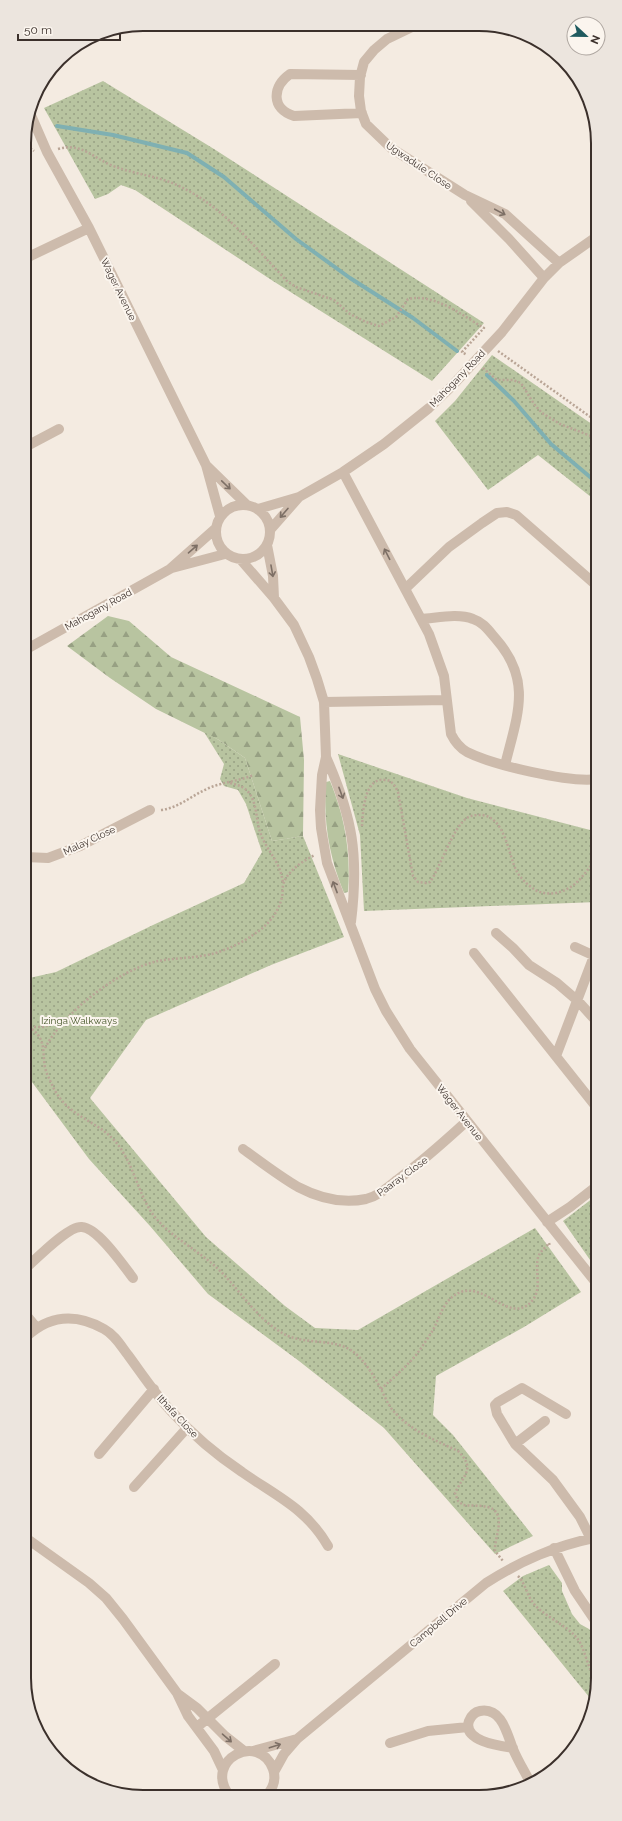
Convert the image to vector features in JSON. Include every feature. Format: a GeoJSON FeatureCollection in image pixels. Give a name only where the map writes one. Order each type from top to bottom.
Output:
{"type":"FeatureCollection","features":[{"type":"Feature","properties":{"kind":"street","name":"Ugwadule Close"},"geometry":{"type":"LineString","coordinates":[[404,31],[387,39],[374,50],[364,62],[359,96],[362,113],[366,124],[391,148],[465,195]]}},
{"type":"Feature","properties":{"kind":"street"},"geometry":{"type":"LineString","coordinates":[[361,75],[290,74],[281,84],[276,96],[280,109],[285,114],[294,116],[362,113]]}},
{"type":"Feature","properties":{"kind":"street","name":"Wager Avenue"},"geometry":{"type":"LineString","coordinates":[[33,120],[47,152],[89,228],[206,465],[220,516]]}},
{"type":"Feature","properties":{"kind":"street"},"geometry":{"type":"LineString","coordinates":[[465,195],[504,214],[559,263]]}},
{"type":"Feature","properties":{"kind":"street"},"geometry":{"type":"LineString","coordinates":[[465,195],[509,239],[544,278]]}},
{"type":"Feature","properties":{"kind":"street"},"geometry":{"type":"LineString","coordinates":[[31,256],[89,228]]}},
{"type":"Feature","properties":{"kind":"street","name":"Mahogany Road"},"geometry":{"type":"LineString","coordinates":[[258,509],[299,497],[343,472],[384,444],[429,408],[520,311],[544,278],[559,263],[591,241]]}},
{"type":"Feature","properties":{"kind":"street"},"geometry":{"type":"LineString","coordinates":[[31,444],[59,429]]}},
{"type":"Feature","properties":{"kind":"street","name":"Wager Avenue"},"geometry":{"type":"LineString","coordinates":[[206,465],[247,505]]}},
{"type":"Feature","properties":{"kind":"street"},"geometry":{"type":"LineString","coordinates":[[343,472],[421,619],[444,676],[451,734],[454,741],[467,752],[505,765],[558,777],[591,779]]}},
{"type":"Feature","properties":{"kind":"street","name":"Mahogany Road"},"geometry":{"type":"LineString","coordinates":[[270,530],[299,497]]}},
{"type":"Feature","properties":{"kind":"street"},"geometry":{"type":"LineString","coordinates":[[267,545],[258,555],[250,559],[241,560],[225,554],[220,548],[216,539],[215,529],[220,516],[231,507],[240,505],[247,505],[258,509],[265,516],[270,530],[267,545],[273,576],[274,598]]}},
{"type":"Feature","properties":{"kind":"street"},"geometry":{"type":"LineString","coordinates":[[405,589],[450,547],[476,527],[498,513],[507,512],[516,515],[591,581]]}},
{"type":"Feature","properties":{"kind":"street","name":"Mahogany Road"},"geometry":{"type":"LineString","coordinates":[[31,647],[170,569],[215,529]]}},
{"type":"Feature","properties":{"kind":"street","name":"Mahogany Road"},"geometry":{"type":"LineString","coordinates":[[170,569],[225,554]]}},
{"type":"Feature","properties":{"kind":"street","name":"Wager Avenue"},"geometry":{"type":"LineString","coordinates":[[241,560],[274,598],[294,625],[309,657],[324,702],[326,757],[322,775],[320,810],[325,850],[332,880],[351,922],[366,968],[386,1010],[410,1049],[591,1277]]}},
{"type":"Feature","properties":{"kind":"street"},"geometry":{"type":"LineString","coordinates":[[421,619],[460,617],[473,619],[484,625],[507,652],[514,666],[518,680],[520,700],[505,765]]}},
{"type":"Feature","properties":{"kind":"street"},"geometry":{"type":"LineString","coordinates":[[324,702],[447,700]]}},
{"type":"Feature","properties":{"kind":"street","name":"Wager Avenue"},"geometry":{"type":"LineString","coordinates":[[326,757],[343,800],[354,845],[355,879],[351,922]]}},
{"type":"Feature","properties":{"kind":"street","name":"Malay Close"},"geometry":{"type":"LineString","coordinates":[[31,857],[48,858],[80,846],[150,810]]}},
{"type":"Feature","properties":{"kind":"street"},"geometry":{"type":"LineString","coordinates":[[496,933],[529,965],[557,983],[578,1001],[591,1015]]}},
{"type":"Feature","properties":{"kind":"street"},"geometry":{"type":"LineString","coordinates":[[575,947],[591,955]]}},
{"type":"Feature","properties":{"kind":"street"},"geometry":{"type":"LineString","coordinates":[[474,953],[591,1100]]}},
{"type":"Feature","properties":{"kind":"street"},"geometry":{"type":"LineString","coordinates":[[556,1056],[591,967]]}},
{"type":"Feature","properties":{"kind":"street","name":"Paaray Close"},"geometry":{"type":"LineString","coordinates":[[243,1149],[298,1187],[319,1196],[335,1200],[354,1201],[367,1199],[379,1194],[424,1161],[467,1122]]}},
{"type":"Feature","properties":{"kind":"street"},"geometry":{"type":"LineString","coordinates":[[547,1222],[591,1191]]}},
{"type":"Feature","properties":{"kind":"street"},"geometry":{"type":"LineString","coordinates":[[31,1263],[54,1242],[73,1228],[81,1226],[90,1230],[109,1247],[133,1278]]}},
{"type":"Feature","properties":{"kind":"street","name":"Ithafa Close"},"geometry":{"type":"LineString","coordinates":[[31,1332],[36,1327],[58,1319],[76,1319],[103,1328],[112,1334],[169,1409],[187,1428],[217,1454],[308,1518],[319,1530],[328,1546]]}},
{"type":"Feature","properties":{"kind":"street"},"geometry":{"type":"LineString","coordinates":[[31,1321],[36,1327]]}},
{"type":"Feature","properties":{"kind":"street"},"geometry":{"type":"LineString","coordinates":[[566,1414],[522,1388],[498,1402],[494,1409],[515,1444],[553,1480],[591,1534]]}},
{"type":"Feature","properties":{"kind":"street"},"geometry":{"type":"LineString","coordinates":[[99,1454],[154,1389]]}},
{"type":"Feature","properties":{"kind":"street"},"geometry":{"type":"LineString","coordinates":[[515,1444],[545,1421]]}},
{"type":"Feature","properties":{"kind":"street"},"geometry":{"type":"LineString","coordinates":[[134,1487],[187,1428]]}},
{"type":"Feature","properties":{"kind":"street","name":"Campbell Drive"},"geometry":{"type":"LineString","coordinates":[[297,1739],[467,1598],[509,1568],[554,1548],[591,1539]]}},
{"type":"Feature","properties":{"kind":"street"},"geometry":{"type":"LineString","coordinates":[[31,1542],[106,1598],[123,1619],[177,1693],[188,1716],[214,1751],[223,1770],[223,1784],[226,1790]]}},
{"type":"Feature","properties":{"kind":"street"},"geometry":{"type":"LineString","coordinates":[[554,1548],[575,1591],[591,1615]]}},
{"type":"Feature","properties":{"kind":"street"},"geometry":{"type":"LineString","coordinates":[[197,1727],[206,1718],[275,1664]]}},
{"type":"Feature","properties":{"kind":"street"},"geometry":{"type":"LineString","coordinates":[[177,1693],[198,1708],[225,1736],[249,1751],[267,1758],[274,1772],[274,1784],[276,1790]]}},
{"type":"Feature","properties":{"kind":"street"},"geometry":{"type":"LineString","coordinates":[[513,1748],[491,1745],[478,1739],[472,1734],[468,1727],[469,1720],[479,1711],[487,1711],[495,1714],[507,1731],[513,1748],[528,1778]]}},
{"type":"Feature","properties":{"kind":"street"},"geometry":{"type":"LineString","coordinates":[[390,1743],[428,1731],[468,1727]]}},
{"type":"Feature","properties":{"kind":"street"},"geometry":{"type":"LineString","coordinates":[[223,1770],[231,1758],[249,1751],[297,1739]]}},
{"type":"Feature","properties":{"kind":"street"},"geometry":{"type":"LineString","coordinates":[[274,1772],[284,1754],[297,1739]]}},
{"type":"Feature","properties":{"kind":"street"},"geometry":{"type":"LineString","coordinates":[[219,1790],[223,1784]]}},
{"type":"Feature","properties":{"kind":"street"},"geometry":{"type":"LineString","coordinates":[[270,1790],[274,1784]]}},
{"type":"Feature","properties":{"kind":"path"},"geometry":{"type":"LineString","coordinates":[[47,152],[68,146],[80,149],[116,167],[161,179],[189,191],[215,207],[227,217],[292,285],[334,300],[350,314],[366,322],[379,326],[396,317],[408,299],[416,297],[441,304],[484,328],[462,352],[474,360],[497,380],[513,380],[521,383],[534,404],[542,413],[560,424],[591,436]]}},
{"type":"Feature","properties":{"kind":"path"},"geometry":{"type":"LineString","coordinates":[[491,343],[498,352],[591,417]]}},
{"type":"Feature","properties":{"kind":"path"},"geometry":{"type":"LineString","coordinates":[[150,810],[171,809],[207,789],[254,775]]}},
{"type":"Feature","properties":{"kind":"path"},"geometry":{"type":"LineString","coordinates":[[354,845],[362,830],[363,816],[369,788],[376,782],[385,780],[393,784],[398,792],[413,876],[418,882],[430,882],[458,829],[467,818],[473,816],[485,816],[495,822],[503,834],[518,873],[527,884],[540,892],[551,894],[567,890],[577,882],[591,866]]}},
{"type":"Feature","properties":{"kind":"path"},"geometry":{"type":"LineString","coordinates":[[44,1048],[63,1021],[106,986],[132,969],[158,961],[212,954],[233,946],[254,935],[267,924],[278,910],[283,893],[283,883],[279,864],[266,846],[261,834],[253,799],[244,788],[230,783]]}},
{"type":"Feature","properties":{"kind":"path"},"geometry":{"type":"LineString","coordinates":[[283,883],[305,859],[325,850]]}},
{"type":"Feature","properties":{"kind":"path"},"geometry":{"type":"LineString","coordinates":[[31,1027],[43,1027],[63,1021]]}},
{"type":"Feature","properties":{"kind":"path"},"geometry":{"type":"LineString","coordinates":[[31,1029],[41,1039],[44,1048],[45,1070],[58,1095],[76,1114],[101,1129],[114,1140],[129,1164],[145,1203],[165,1228],[216,1267],[253,1309],[274,1327],[299,1340],[342,1346],[358,1356],[381,1388],[392,1409],[417,1431],[458,1451],[467,1461],[468,1467],[455,1493],[456,1497],[463,1505],[488,1507],[496,1512],[499,1516],[499,1521],[495,1551],[509,1568],[522,1580],[533,1603],[540,1611],[577,1638],[591,1672]]}},
{"type":"Feature","properties":{"kind":"path"},"geometry":{"type":"LineString","coordinates":[[381,1388],[415,1356],[433,1330],[445,1304],[456,1294],[469,1290],[480,1292],[513,1309],[525,1307],[530,1303],[537,1292],[538,1256],[549,1244],[553,1249]]}},
{"type":"Feature","properties":{"kind":"green space"},"geometry":{"type":"Polygon","coordinates":[[[103,81],[214,149],[484,323],[432,381],[273,281],[135,190],[121,185],[108,194],[95,199],[44,108],[103,81]]]}},
{"type":"Feature","properties":{"kind":"green space"},"geometry":{"type":"Polygon","coordinates":[[[492,355],[591,424],[591,497],[538,455],[488,490],[435,421],[455,401],[492,355]]]}},
{"type":"Feature","properties":{"kind":"green space"},"geometry":{"type":"Polygon","coordinates":[[[108,616],[129,621],[171,657],[300,717],[304,760],[303,836],[272,841],[245,758],[219,740],[156,709],[110,678],[67,646],[108,616]]]}},
{"type":"Feature","properties":{"kind":"green space","name":"Izinga Walkways"},"geometry":{"type":"Polygon","coordinates":[[[204,732],[219,740],[245,758],[272,841],[303,836],[344,937],[271,965],[146,1020],[90,1098],[206,1237],[285,1306],[315,1328],[358,1330],[535,1228],[581,1292],[524,1327],[436,1376],[433,1415],[453,1435],[533,1536],[495,1554],[384,1428],[299,1361],[208,1294],[150,1226],[89,1159],[31,1081],[31,978],[56,972],[244,883],[262,852],[246,804],[238,790],[224,786],[220,779],[224,764],[204,732]]]}},
{"type":"Feature","properties":{"kind":"green space"},"geometry":{"type":"Polygon","coordinates":[[[338,754],[467,798],[591,830],[591,902],[364,911],[360,835],[338,754]]]}},
{"type":"Feature","properties":{"kind":"green space"},"geometry":{"type":"Polygon","coordinates":[[[330,781],[340,808],[348,849],[348,892],[344,893],[334,866],[326,825],[326,782],[330,781]]]}},
{"type":"Feature","properties":{"kind":"green space"},"geometry":{"type":"Polygon","coordinates":[[[591,1200],[591,1261],[563,1221],[591,1200]]]}},
{"type":"Feature","properties":{"kind":"green space"},"geometry":{"type":"Polygon","coordinates":[[[549,1565],[562,1583],[562,1591],[572,1614],[580,1624],[591,1631],[591,1685],[589,1697],[503,1591],[523,1576],[549,1565]]]}},
{"type":"Feature","properties":{"kind":"waterway"},"geometry":{"type":"LineString","coordinates":[[57,126],[113,135],[187,153],[224,177],[296,239],[350,278],[413,318],[457,351]]}},
{"type":"Feature","properties":{"kind":"waterway"},"geometry":{"type":"LineString","coordinates":[[487,375],[514,401],[551,444],[591,478]]}}]}
